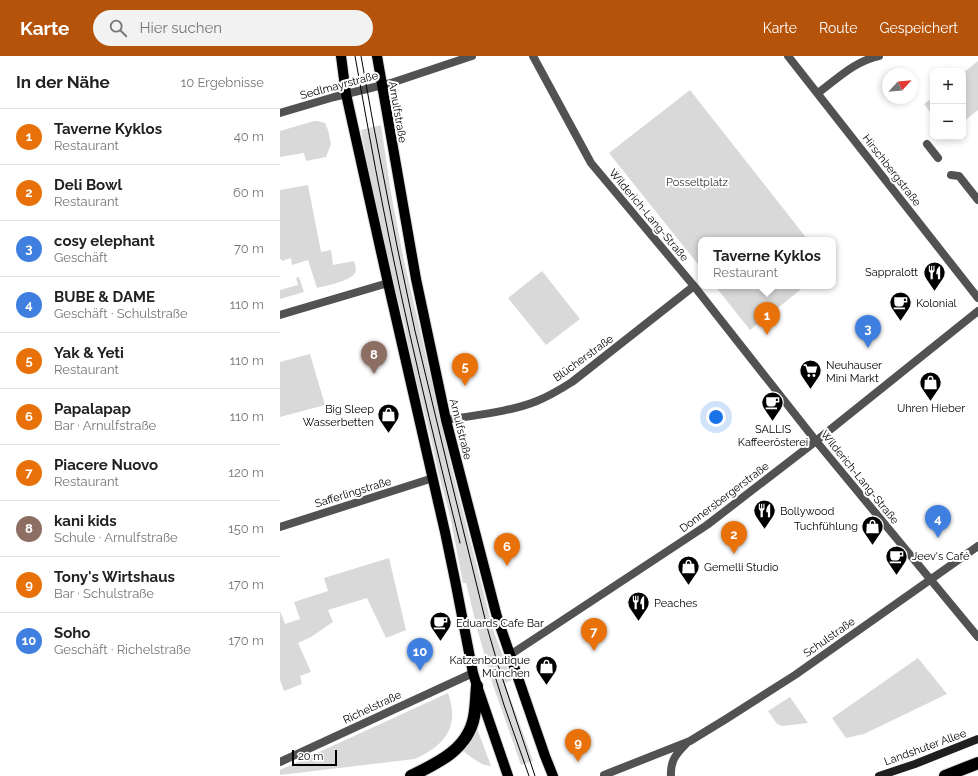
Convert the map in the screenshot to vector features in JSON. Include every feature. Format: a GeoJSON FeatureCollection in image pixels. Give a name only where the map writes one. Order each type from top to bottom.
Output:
{"type":"FeatureCollection","features":[{"type":"Feature","properties":{"kind":"highway"},"geometry":{"type":"LineString","coordinates":[[411,776],[444,759],[457,749],[466,738],[474,718],[477,686]]}},
{"type":"Feature","properties":{"kind":"highway"},"geometry":{"type":"LineString","coordinates":[[945,776],[978,763]]}},
{"type":"Feature","properties":{"kind":"main road"},"geometry":{"type":"LineString","coordinates":[[341,56],[346,94],[433,478],[473,673],[508,776]]}},
{"type":"Feature","properties":{"kind":"main road","name":"Arnulfstraße"},"geometry":{"type":"LineString","coordinates":[[377,56],[416,279],[446,420],[495,610],[553,776]]}},
{"type":"Feature","properties":{"kind":"main road","name":"Landshuter Allee"},"geometry":{"type":"LineString","coordinates":[[879,776],[915,764],[978,739]]}},
{"type":"Feature","properties":{"kind":"street","name":"Sedlmayrstraße"},"geometry":{"type":"LineString","coordinates":[[280,113],[391,83],[472,56]]}},
{"type":"Feature","properties":{"kind":"street","name":"Wilderich-Lang-Straße"},"geometry":{"type":"LineString","coordinates":[[533,56],[591,163],[694,286],[816,441],[978,637]]}},
{"type":"Feature","properties":{"kind":"street","name":"Hirschbergstraße"},"geometry":{"type":"LineString","coordinates":[[788,56],[978,298]]}},
{"type":"Feature","properties":{"kind":"street"},"geometry":{"type":"LineString","coordinates":[[818,93],[855,65],[879,56]]}},
{"type":"Feature","properties":{"kind":"street"},"geometry":{"type":"LineString","coordinates":[[927,144],[938,158]]}},
{"type":"Feature","properties":{"kind":"street"},"geometry":{"type":"LineString","coordinates":[[951,175],[959,176],[978,200]]}},
{"type":"Feature","properties":{"kind":"street"},"geometry":{"type":"LineString","coordinates":[[280,315],[388,283]]}},
{"type":"Feature","properties":{"kind":"street","name":"Blücherstraße"},"geometry":{"type":"LineString","coordinates":[[446,420],[519,407],[538,401],[572,382],[694,286]]}},
{"type":"Feature","properties":{"kind":"street","name":"Donnersbergerstraße"},"geometry":{"type":"LineString","coordinates":[[510,655],[707,525],[816,441],[978,311]]}},
{"type":"Feature","properties":{"kind":"street","name":"Safferlingstraße"},"geometry":{"type":"LineString","coordinates":[[280,527],[433,478]]}},
{"type":"Feature","properties":{"kind":"street","name":"Schulstraße"},"geometry":{"type":"LineString","coordinates":[[604,775],[690,740],[795,675],[978,546]]}},
{"type":"Feature","properties":{"kind":"street","name":"Richelstraße"},"geometry":{"type":"LineString","coordinates":[[280,762],[473,673]]}},
{"type":"Feature","properties":{"kind":"street","name":"Schulstraße"},"geometry":{"type":"LineString","coordinates":[[671,776],[670,770],[673,759],[690,740]]}},
{"type":"Feature","properties":{"kind":"green space"},"geometry":{"type":"Polygon","coordinates":[[[978,61],[978,110],[966,120],[966,104],[966,71],[978,61]]]}},
{"type":"Feature","properties":{"kind":"green space","name":"Posseltplatz"},"geometry":{"type":"Polygon","coordinates":[[[690,90],[806,237],[698,237],[698,264],[609,153],[690,90]]]}},
{"type":"Feature","properties":{"kind":"green space"},"geometry":{"type":"Polygon","coordinates":[[[930,99],[930,112],[924,104],[930,99]]]}},
{"type":"Feature","properties":{"kind":"green space"},"geometry":{"type":"Polygon","coordinates":[[[314,121],[325,123],[328,130],[331,144],[326,157],[306,161],[304,153],[280,157],[280,131],[314,121]]]}},
{"type":"Feature","properties":{"kind":"green space"},"geometry":{"type":"Polygon","coordinates":[[[381,125],[391,193],[403,256],[451,465],[493,630],[512,680],[505,683],[533,761],[521,765],[493,685],[466,583],[463,583],[450,516],[412,364],[405,327],[371,185],[361,130],[381,125]]]}},
{"type":"Feature","properties":{"kind":"green space"},"geometry":{"type":"Polygon","coordinates":[[[308,185],[321,252],[331,250],[333,265],[354,261],[356,269],[353,276],[338,283],[317,288],[308,260],[292,265],[291,258],[282,261],[280,259],[280,190],[308,185]]]}},
{"type":"Feature","properties":{"kind":"green space"},"geometry":{"type":"Polygon","coordinates":[[[542,271],[580,319],[546,345],[508,298],[542,271]]]}},
{"type":"Feature","properties":{"kind":"green space"},"geometry":{"type":"Polygon","coordinates":[[[299,277],[304,292],[280,299],[280,290],[298,285],[296,278],[299,277]]]}},
{"type":"Feature","properties":{"kind":"green space"},"geometry":{"type":"Polygon","coordinates":[[[717,289],[801,289],[750,330],[717,289]]]}},
{"type":"Feature","properties":{"kind":"green space"},"geometry":{"type":"Polygon","coordinates":[[[310,354],[325,405],[280,417],[280,362],[310,354]]]}},
{"type":"Feature","properties":{"kind":"green space"},"geometry":{"type":"Polygon","coordinates":[[[389,558],[406,630],[386,638],[367,598],[328,610],[333,622],[311,637],[298,643],[311,672],[300,676],[302,684],[284,691],[280,680],[280,611],[285,624],[300,619],[294,602],[328,591],[324,578],[389,558]]]}},
{"type":"Feature","properties":{"kind":"green space"},"geometry":{"type":"Polygon","coordinates":[[[918,658],[947,694],[864,734],[846,738],[832,718],[918,658]]]}},
{"type":"Feature","properties":{"kind":"green space"},"geometry":{"type":"Polygon","coordinates":[[[448,693],[451,705],[451,725],[442,741],[426,754],[415,759],[280,775],[280,770],[448,693]]]}},
{"type":"Feature","properties":{"kind":"green space"},"geometry":{"type":"Polygon","coordinates":[[[790,697],[808,723],[782,726],[777,724],[768,711],[790,697]]]}},
{"type":"Feature","properties":{"kind":"green space"},"geometry":{"type":"Polygon","coordinates":[[[477,730],[491,766],[480,763],[463,751],[477,730]]]}},
{"type":"Feature","properties":{"kind":"tram line"},"geometry":{"type":"LineString","coordinates":[[355,56],[379,188],[400,291],[460,543]]}},
{"type":"Feature","properties":{"kind":"tram line"},"geometry":{"type":"LineString","coordinates":[[361,56],[397,246],[415,331],[449,472],[487,627],[535,776]]}},
{"type":"Feature","properties":{"kind":"tram line"},"geometry":{"type":"LineString","coordinates":[[495,676],[529,776]]}},
{"type":"Feature","properties":{"kind":"place","name":"Sappralott"},"geometry":{"type":"Point","coordinates":[934,292]}},
{"type":"Feature","properties":{"kind":"place","name":"Kolonial"},"geometry":{"type":"Point","coordinates":[900,322]}},
{"type":"Feature","properties":{"kind":"place","name":"Taverne Kyklos"},"geometry":{"type":"Point","coordinates":[767,335]}},
{"type":"Feature","properties":{"kind":"place","name":"cosy elephant"},"geometry":{"type":"Point","coordinates":[868,348]}},
{"type":"Feature","properties":{"kind":"place","name":"kani kids"},"geometry":{"type":"Point","coordinates":[374,374]}},
{"type":"Feature","properties":{"kind":"place","name":"Yak & Yeti"},"geometry":{"type":"Point","coordinates":[465,386]}},
{"type":"Feature","properties":{"kind":"place","name":"Neuhauser Mini Markt"},"geometry":{"type":"Point","coordinates":[810,390]}},
{"type":"Feature","properties":{"kind":"place","name":"Uhren Hieber"},"geometry":{"type":"Point","coordinates":[931,402]}},
{"type":"Feature","properties":{"kind":"place","name":"SALLIS Kaffeerösterei"},"geometry":{"type":"Point","coordinates":[773,422]}},
{"type":"Feature","properties":{"kind":"place","name":"Big Sleep Wasserbetten"},"geometry":{"type":"Point","coordinates":[389,434]}},
{"type":"Feature","properties":{"kind":"place","name":"Bollywood"},"geometry":{"type":"Point","coordinates":[765,530]}},
{"type":"Feature","properties":{"kind":"place","name":"BUBE & DAME"},"geometry":{"type":"Point","coordinates":[938,538]}},
{"type":"Feature","properties":{"kind":"place","name":"Tuchfühlung"},"geometry":{"type":"Point","coordinates":[873,546]}},
{"type":"Feature","properties":{"kind":"place","name":"Deli Bowl"},"geometry":{"type":"Point","coordinates":[734,554]}},
{"type":"Feature","properties":{"kind":"place","name":"Papalapap"},"geometry":{"type":"Point","coordinates":[507,566]}},
{"type":"Feature","properties":{"kind":"place","name":"Jeev's Café"},"geometry":{"type":"Point","coordinates":[897,576]}},
{"type":"Feature","properties":{"kind":"place","name":"Gemelli Studio"},"geometry":{"type":"Point","coordinates":[688,586]}},
{"type":"Feature","properties":{"kind":"place","name":"Peaches"},"geometry":{"type":"Point","coordinates":[639,622]}},
{"type":"Feature","properties":{"kind":"place","name":"Eduards Cafe Bar"},"geometry":{"type":"Point","coordinates":[440,642]}},
{"type":"Feature","properties":{"kind":"place","name":"Piacere Nuovo"},"geometry":{"type":"Point","coordinates":[594,651]}},
{"type":"Feature","properties":{"kind":"place","name":"Soho"},"geometry":{"type":"Point","coordinates":[420,671]}},
{"type":"Feature","properties":{"kind":"place","name":"Katzenboutique München"},"geometry":{"type":"Point","coordinates":[546,686]}},
{"type":"Feature","properties":{"kind":"place","name":"Tony's Wirtshaus"},"geometry":{"type":"Point","coordinates":[578,762]}}]}
